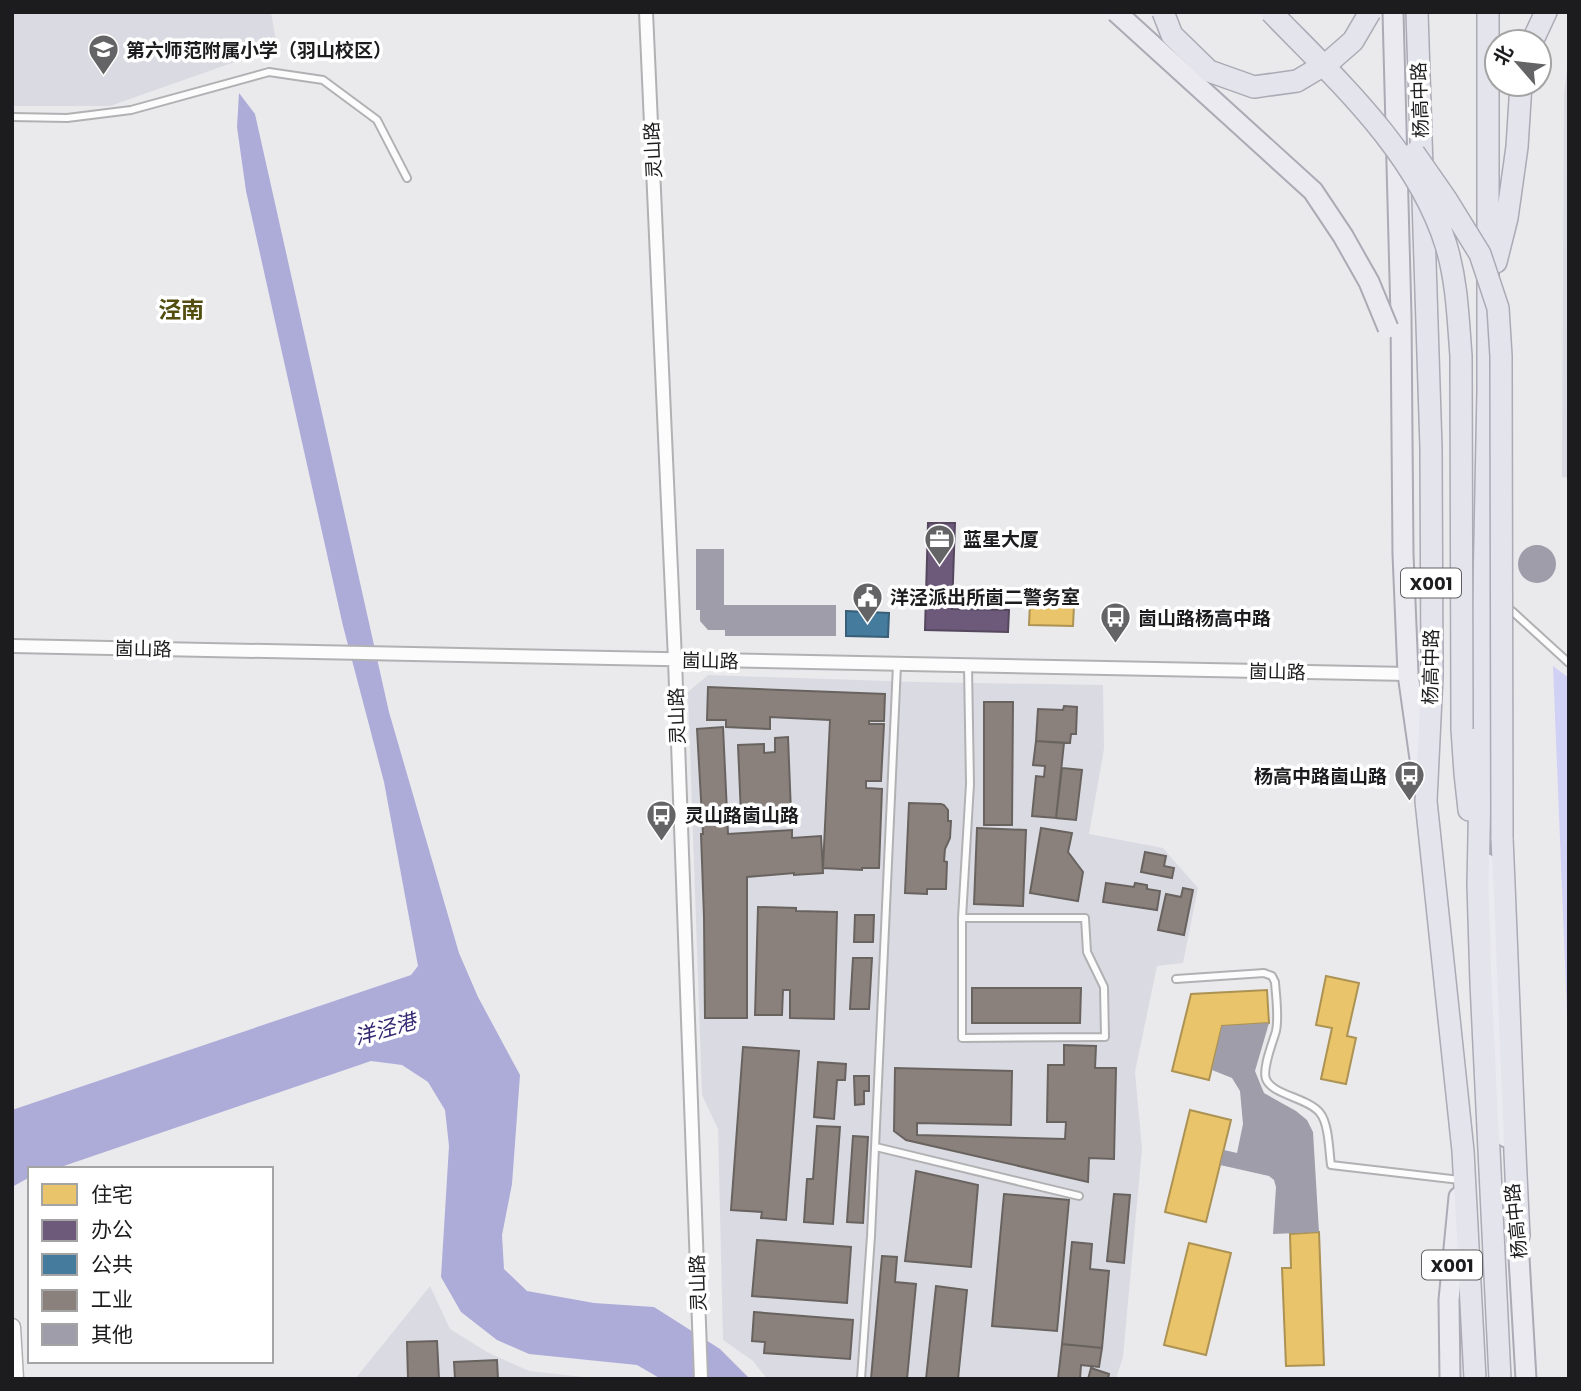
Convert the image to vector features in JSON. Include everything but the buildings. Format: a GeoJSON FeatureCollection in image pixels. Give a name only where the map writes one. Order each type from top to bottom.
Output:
{"type":"FeatureCollection","features":[{"type":"Feature","properties":{"kind":"highway"},"geometry":{"type":"LineString","coordinates":[[1163,12],[1172,35],[1209,71],[1254,86],[1297,81],[1329,62],[1353,41],[1370,12]]}},
{"type":"Feature","properties":{"kind":"highway"},"geometry":{"type":"LineString","coordinates":[[1271,12],[1368,113],[1411,171],[1446,245],[1457,296],[1461,370],[1462,729],[1478,885]]}},
{"type":"Feature","properties":{"kind":"highway","name":"杨高中路"},"geometry":{"type":"LineString","coordinates":[[1417,12],[1431,462],[1432,676],[1426,801],[1463,1151],[1475,1379]]}},
{"type":"Feature","properties":{"kind":"highway","name":"杨高中路"},"geometry":{"type":"LineString","coordinates":[[1488,12],[1488,295],[1478,885],[1500,1379]]}},
{"type":"Feature","properties":{"kind":"highway"},"geometry":{"type":"LineString","coordinates":[[1539,28],[1546,12]]}},
{"type":"Feature","properties":{"kind":"highway"},"geometry":{"type":"LineString","coordinates":[[1488,295],[1507,218],[1517,146],[1520,98]]}},
{"type":"Feature","properties":{"kind":"highway"},"geometry":{"type":"LineString","coordinates":[[1368,113],[1409,146],[1446,199],[1480,254],[1498,308],[1501,356],[1502,838],[1519,1236]]}},
{"type":"Feature","properties":{"kind":"main road"},"geometry":{"type":"LineString","coordinates":[[1116,12],[1313,191],[1369,282],[1388,328],[1402,407]]}},
{"type":"Feature","properties":{"kind":"main road","name":"X001"},"geometry":{"type":"LineString","coordinates":[[1393,12],[1401,316],[1402,554],[1408,674]]}},
{"type":"Feature","properties":{"kind":"main road"},"geometry":{"type":"LineString","coordinates":[[1408,674],[1426,801]]}},
{"type":"Feature","properties":{"kind":"main road","name":"杨高中路"},"geometry":{"type":"LineString","coordinates":[[1481,770],[1501,1097],[1519,1236],[1526,1379]]}},
{"type":"Feature","properties":{"kind":"main road","name":"杨高中路"},"geometry":{"type":"LineString","coordinates":[[1450,1379],[1449,1300],[1463,1151]]}},
{"type":"Feature","properties":{"kind":"street","name":"灵山路"},"geometry":{"type":"LineString","coordinates":[[646,12],[675,660],[701,1379]]}},
{"type":"Feature","properties":{"kind":"street","name":"崮山路"},"geometry":{"type":"LineString","coordinates":[[12,646],[1408,674]]}},
{"type":"Feature","properties":{"kind":"street"},"geometry":{"type":"LineString","coordinates":[[12,1327],[15,1379]]}},
{"type":"Feature","properties":{"kind":"lane"},"geometry":{"type":"LineString","coordinates":[[12,117],[66,118],[131,110],[269,72],[323,80],[377,120],[407,178]]}},
{"type":"Feature","properties":{"kind":"lane"},"geometry":{"type":"LineString","coordinates":[[1484,613],[1512,611],[1569,663]]}},
{"type":"Feature","properties":{"kind":"lane"},"geometry":{"type":"LineString","coordinates":[[861,1379],[876,1147],[897,665]]}},
{"type":"Feature","properties":{"kind":"lane"},"geometry":{"type":"LineString","coordinates":[[962,918],[1085,918],[1087,953],[1104,987],[1105,1037],[962,1038],[962,918],[970,784],[968,666]]}},
{"type":"Feature","properties":{"kind":"lane"},"geometry":{"type":"LineString","coordinates":[[1176,979],[1264,973],[1272,976],[1275,982],[1277,1027],[1265,1071],[1266,1080],[1273,1087],[1314,1107],[1321,1114],[1325,1122],[1331,1166],[1460,1180]]}},
{"type":"Feature","properties":{"kind":"lane"},"geometry":{"type":"LineString","coordinates":[[876,1147],[1079,1196]]}},
{"type":"Feature","properties":{"kind":"shaded area","name":"第六师范附属小学（羽山校区）"},"geometry":{"type":"Polygon","coordinates":[[[12,12],[271,12],[277,47],[110,106],[12,106],[12,12]]]}},
{"type":"Feature","properties":{"kind":"shaded area"},"geometry":{"type":"Polygon","coordinates":[[[1569,54],[1569,478],[1562,477],[1564,94],[1569,54]]]}},
{"type":"Feature","properties":{"kind":"shaded area"},"geometry":{"type":"Polygon","coordinates":[[[1553,666],[1569,678],[1569,1063],[1553,666]]]}},
{"type":"Feature","properties":{"kind":"shaded area"},"geometry":{"type":"Polygon","coordinates":[[[708,675],[1103,685],[1104,749],[1089,834],[1163,848],[1198,888],[1183,963],[1157,966],[1135,1072],[1142,1149],[1123,1357],[1116,1379],[767,1379],[753,1361],[723,1340],[718,1129],[702,1095],[688,692],[708,675]]]}},
{"type":"Feature","properties":{"kind":"shaded area"},"geometry":{"type":"Polygon","coordinates":[[[430,1286],[450,1329],[487,1352],[529,1371],[602,1379],[355,1379],[430,1286]]]}},
{"type":"Feature","properties":{"kind":"water","name":"洋泾港"},"geometry":{"type":"Polygon","coordinates":[[[239,93],[255,114],[389,712],[459,953],[478,997],[520,1075],[512,1184],[502,1235],[504,1269],[527,1291],[594,1303],[654,1307],[720,1349],[750,1379],[661,1379],[637,1365],[529,1354],[497,1340],[461,1312],[441,1277],[449,1146],[445,1110],[428,1082],[402,1065],[371,1061],[61,1167],[28,1167],[28,1178],[12,1187],[12,1110],[411,975],[418,966],[384,782],[343,626],[246,191],[237,127],[239,93]]]}},
{"type":"Feature","properties":{"kind":"place","name":"第六师范附属小学（羽山校区）"},"geometry":{"type":"Point","coordinates":[103,77]}},
{"type":"Feature","properties":{"kind":"place","name":"蓝星大厦"},"geometry":{"type":"Point","coordinates":[940,566]}},
{"type":"Feature","properties":{"kind":"place","name":"洋泾派出所崮二警务室"},"geometry":{"type":"Point","coordinates":[867,624]}},
{"type":"Feature","properties":{"kind":"place","name":"崮山路杨高中路"},"geometry":{"type":"Point","coordinates":[1115,645]}},
{"type":"Feature","properties":{"kind":"place","name":"杨高中路崮山路"},"geometry":{"type":"Point","coordinates":[1410,803]}},
{"type":"Feature","properties":{"kind":"place","name":"灵山路崮山路"},"geometry":{"type":"Point","coordinates":[662,842]}},
{"type":"Feature","properties":{"kind":"district","name":"泾南"},"geometry":{"type":"Point","coordinates":[181,310]}}]}
